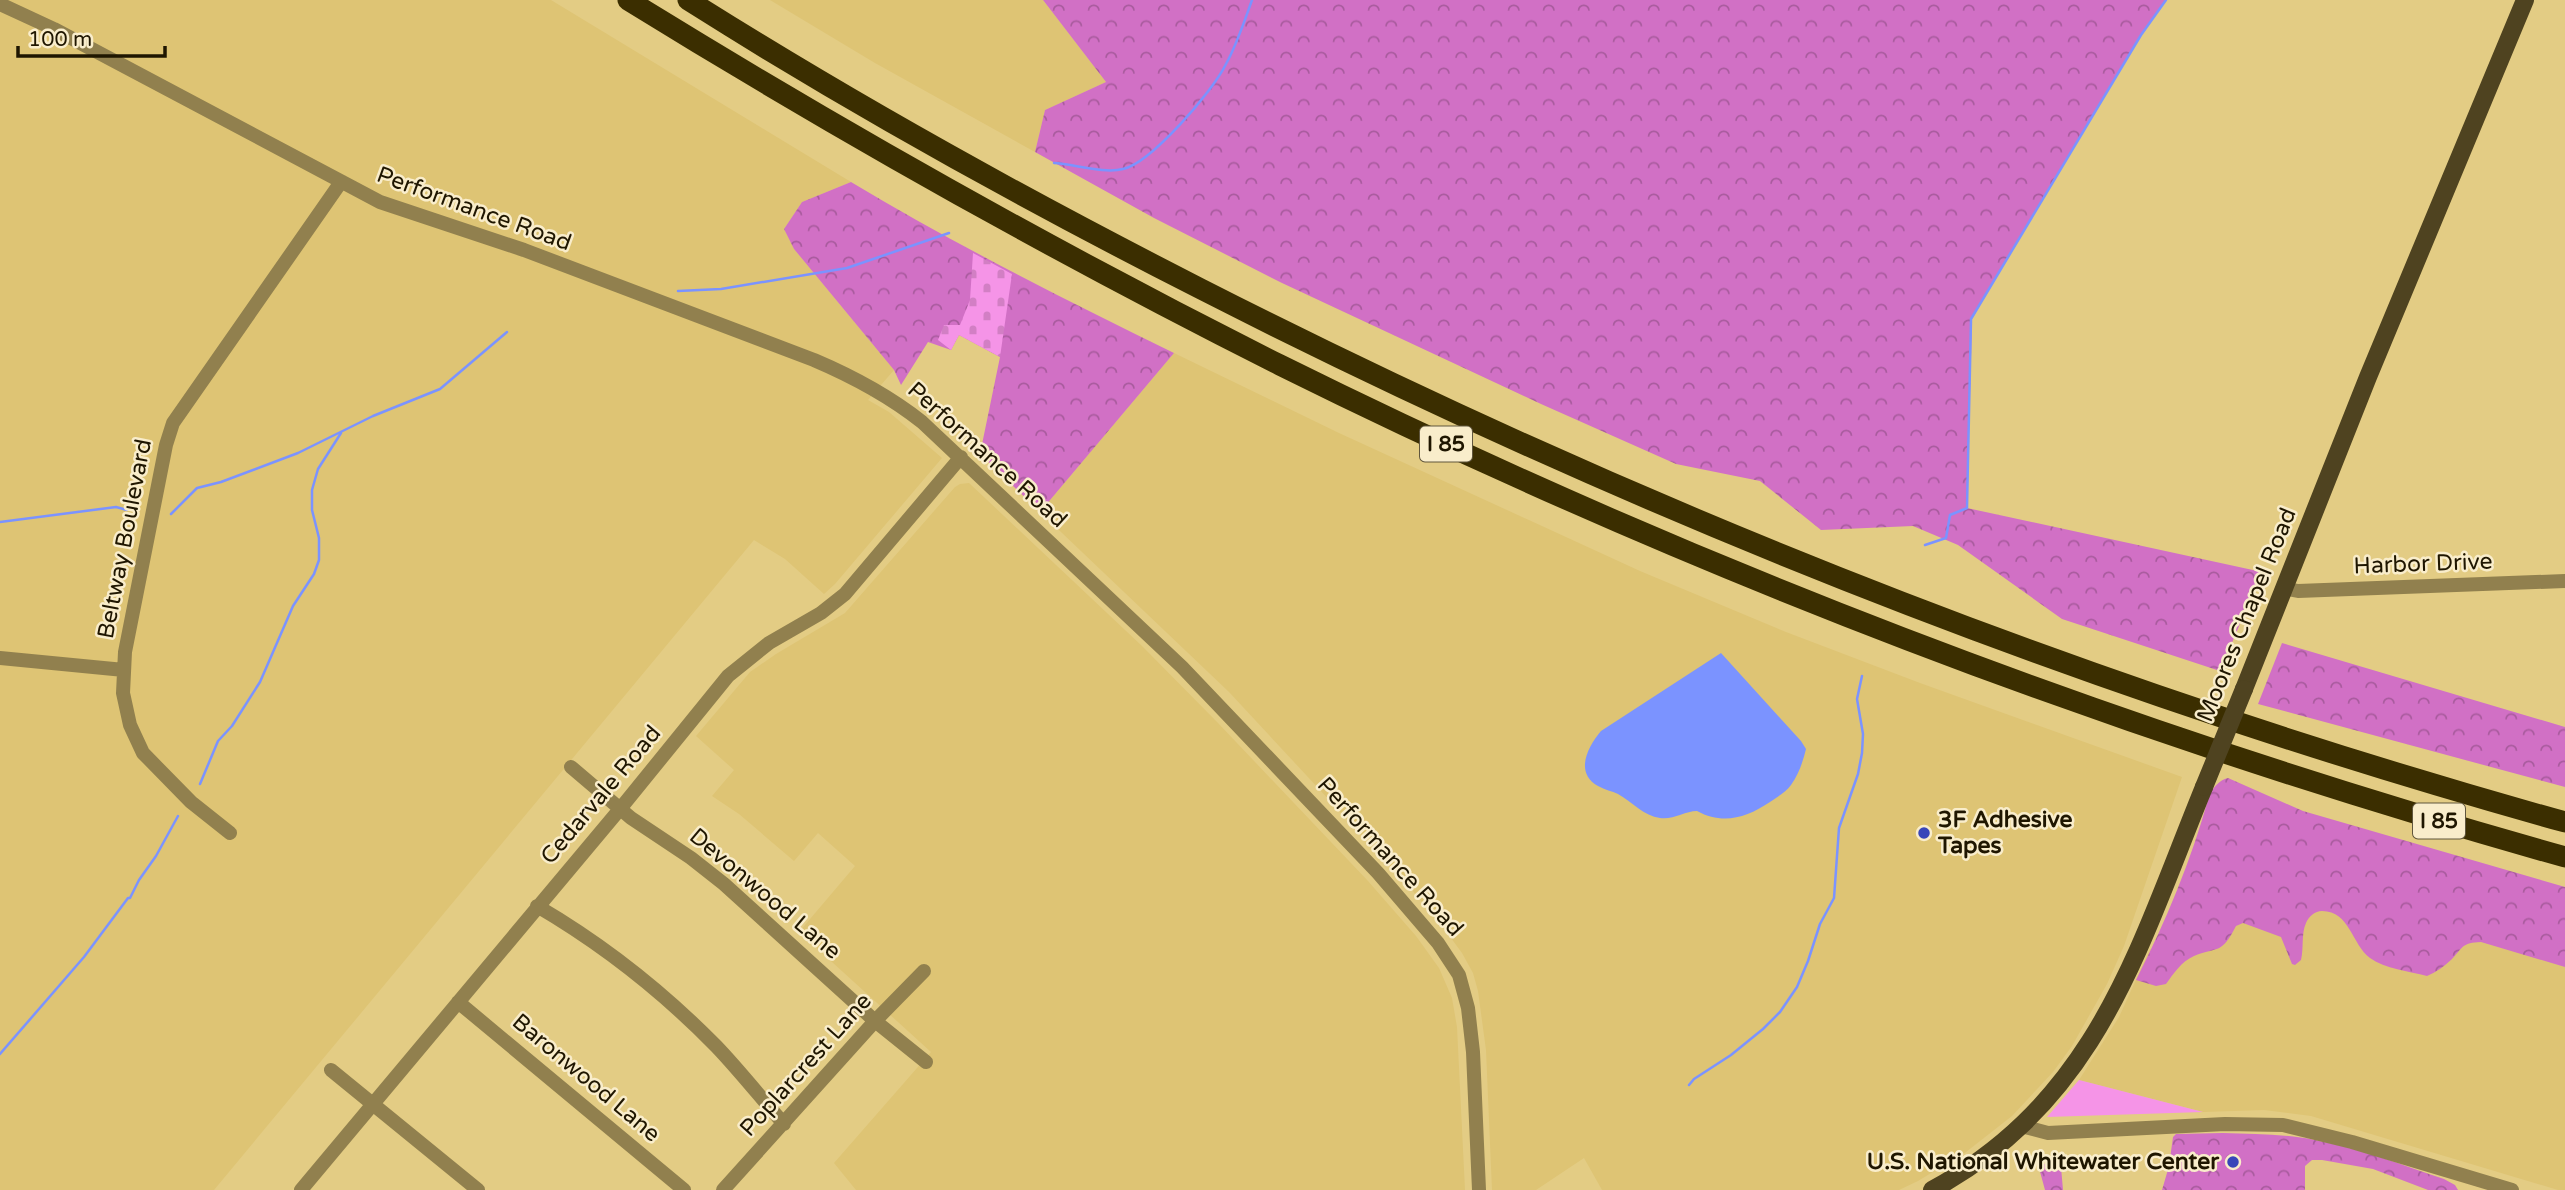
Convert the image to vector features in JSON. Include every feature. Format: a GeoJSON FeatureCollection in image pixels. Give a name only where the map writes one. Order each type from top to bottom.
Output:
{"type":"FeatureCollection","features":[{"type":"Feature","properties":{"kind":"highway","name":"I 85"},"geometry":{"type":"LineString","coordinates":[[688,0],[915,135],[1150,263],[1435,404],[1662,506],[1910,607],[2244,725],[2565,822]]}},
{"type":"Feature","properties":{"kind":"highway","name":"I 85"},"geometry":{"type":"LineString","coordinates":[[628,1],[868,144],[1111,278],[1282,366],[1467,454],[1817,604],[2042,690],[2313,783],[2565,857]]}},
{"type":"Feature","properties":{"kind":"main road","name":"Moores Chapel Road"},"geometry":{"type":"LineString","coordinates":[[1931,1190],[1974,1164],[2021,1126],[2070,1072],[2112,1006],[2204,788],[2283,588],[2525,0]]}},
{"type":"Feature","properties":{"kind":"street","name":"Performance Road"},"geometry":{"type":"LineString","coordinates":[[0,4],[54,29],[380,202],[524,250],[859,379],[897,402],[961,457],[1182,667],[1378,873],[1438,943],[1458,975],[1468,1008],[1473,1052],[1479,1190]]}},
{"type":"Feature","properties":{"kind":"street","name":"Beltway Boulevard"},"geometry":{"type":"LineString","coordinates":[[230,833],[191,802],[143,753],[130,725],[123,693],[125,652],[163,457],[173,423],[341,183]]}},
{"type":"Feature","properties":{"kind":"street","name":"Cedarvale Road"},"geometry":{"type":"LineString","coordinates":[[301,1190],[728,676],[769,643],[821,613],[845,594],[961,457]]}},
{"type":"Feature","properties":{"kind":"street","name":"Harbor Drive"},"geometry":{"type":"LineString","coordinates":[[2283,588],[2298,591],[2565,581]]}},
{"type":"Feature","properties":{"kind":"street"},"geometry":{"type":"LineString","coordinates":[[0,658],[124,670]]}},
{"type":"Feature","properties":{"kind":"street","name":"Devonwood Lane"},"geometry":{"type":"LineString","coordinates":[[571,767],[620,809],[724,884],[875,1021],[926,1062]]}},
{"type":"Feature","properties":{"kind":"street"},"geometry":{"type":"LineString","coordinates":[[537,906],[604,950],[682,1013],[784,1124]]}},
{"type":"Feature","properties":{"kind":"street","name":"Poplarcrest Lane"},"geometry":{"type":"LineString","coordinates":[[723,1190],[875,1021],[924,971]]}},
{"type":"Feature","properties":{"kind":"street","name":"Baronwood Lane"},"geometry":{"type":"LineString","coordinates":[[458,1002],[684,1190]]}},
{"type":"Feature","properties":{"kind":"street"},"geometry":{"type":"LineString","coordinates":[[331,1070],[478,1190]]}},
{"type":"Feature","properties":{"kind":"street"},"geometry":{"type":"LineString","coordinates":[[2021,1126],[2048,1133],[2225,1124],[2283,1125],[2330,1136],[2512,1190]]}},
{"type":"Feature","properties":{"kind":"shaded area"},"geometry":{"type":"Polygon","coordinates":[[[0,0],[551,0],[851,182],[802,202],[784,229],[794,249],[894,370],[868,400],[889,412],[942,458],[824,594],[785,559],[754,540],[214,1190],[0,1190],[0,0]]]}},
{"type":"Feature","properties":{"kind":"shaded area"},"geometry":{"type":"Polygon","coordinates":[[[770,0],[1043,0],[1106,82],[1045,110],[1035,152],[875,63],[770,0]]]}},
{"type":"Feature","properties":{"kind":"shaded area"},"geometry":{"type":"Polygon","coordinates":[[[1174,353],[1339,433],[1640,571],[1786,632],[1920,683],[2182,777],[2124,946],[2107,984],[2072,1046],[2053,1072],[2012,1116],[1966,1152],[1899,1190],[1602,1190],[1584,1158],[1536,1190],[1492,1190],[1486,1050],[1478,991],[1473,973],[1462,953],[1397,873],[1229,692],[1040,512],[1174,353]]]}},
{"type":"Feature","properties":{"kind":"shaded area"},"geometry":{"type":"Polygon","coordinates":[[[969,483],[1142,646],[1218,723],[1368,881],[1416,936],[1439,968],[1452,998],[1457,1027],[1465,1190],[856,1190],[834,1163],[931,1052],[799,932],[855,866],[818,833],[794,861],[739,814],[712,796],[734,770],[696,736],[750,672],[845,613],[955,487],[969,483]]]}},
{"type":"Feature","properties":{"kind":"shaded area"},"geometry":{"type":"Polygon","coordinates":[[[2207,836],[2565,946],[2565,1190],[2311,1116],[2264,1110],[2203,1112],[2079,1080],[2119,1017],[2150,949],[2158,952],[2207,836]]]}},
{"type":"Feature","properties":{"kind":"green space"},"geometry":{"type":"Polygon","coordinates":[[[1043,0],[2166,0],[2141,35],[1972,319],[1967,508],[2262,572],[2220,671],[2062,619],[1958,545],[1913,526],[1821,530],[1760,481],[1676,464],[1541,404],[1282,283],[1154,218],[1035,152],[1045,110],[1106,82],[1043,0]]]}},
{"type":"Feature","properties":{"kind":"green space"},"geometry":{"type":"Polygon","coordinates":[[[851,182],[970,250],[1174,353],[1040,512],[980,454],[1000,357],[959,335],[951,350],[928,342],[901,385],[894,370],[794,249],[784,229],[802,202],[851,182]]]}},
{"type":"Feature","properties":{"kind":"green space"},"geometry":{"type":"Polygon","coordinates":[[[973,253],[1012,274],[1000,357],[959,335],[951,350],[938,340],[944,325],[960,325],[970,300],[973,253]]]}},
{"type":"Feature","properties":{"kind":"green space"},"geometry":{"type":"Polygon","coordinates":[[[2282,643],[2565,727],[2565,787],[2258,704],[2282,643]]]}},
{"type":"Feature","properties":{"kind":"green space"},"geometry":{"type":"Polygon","coordinates":[[[2228,778],[2303,811],[2565,887],[2565,967],[2481,942],[2464,946],[2446,964],[2427,976],[2383,965],[2370,958],[2345,922],[2331,912],[2322,911],[2307,920],[2301,960],[2295,965],[2292,964],[2281,937],[2243,923],[2236,926],[2223,946],[2185,961],[2166,984],[2156,986],[2136,980],[2177,890],[2209,796],[2217,785],[2228,778]]]}},
{"type":"Feature","properties":{"kind":"green space","name":"U.S. National Whitewater Center"},"geometry":{"type":"Polygon","coordinates":[[[2079,1080],[2203,1112],[2047,1117],[2079,1080]]]}},
{"type":"Feature","properties":{"kind":"green space","name":"U.S. National Whitewater Center"},"geometry":{"type":"Polygon","coordinates":[[[2176,1134],[2281,1135],[2331,1143],[2444,1179],[2458,1190],[2428,1190],[2373,1169],[2312,1160],[2305,1166],[2305,1190],[2162,1190],[2173,1137],[2176,1134]]]}},
{"type":"Feature","properties":{"kind":"green space"},"geometry":{"type":"Polygon","coordinates":[[[2040,1163],[2061,1167],[2063,1190],[2045,1190],[2040,1163]]]}},
{"type":"Feature","properties":{"kind":"water"},"geometry":{"type":"Polygon","coordinates":[[[1721,653],[1806,749],[1794,781],[1787,790],[1761,808],[1743,816],[1725,819],[1697,811],[1665,818],[1649,815],[1618,794],[1591,781],[1585,767],[1586,759],[1601,731],[1721,653]]]}},
{"type":"Feature","properties":{"kind":"waterway"},"geometry":{"type":"LineString","coordinates":[[1054,163],[1115,170],[1135,164],[1149,154],[1195,108],[1219,76],[1234,49],[1252,0]]}},
{"type":"Feature","properties":{"kind":"waterway"},"geometry":{"type":"LineString","coordinates":[[1925,545],[1946,538],[1950,515],[1967,508],[1971,319],[2141,35],[2166,0]]}},
{"type":"Feature","properties":{"kind":"waterway"},"geometry":{"type":"LineString","coordinates":[[678,291],[721,289],[847,268],[949,233]]}},
{"type":"Feature","properties":{"kind":"waterway"},"geometry":{"type":"LineString","coordinates":[[171,514],[197,488],[221,482],[298,453],[373,416],[440,389],[507,332]]}},
{"type":"Feature","properties":{"kind":"waterway"},"geometry":{"type":"LineString","coordinates":[[200,784],[218,741],[232,726],[260,682],[293,606],[314,574],[319,560],[319,538],[312,510],[312,490],[318,469],[341,433]]}},
{"type":"Feature","properties":{"kind":"waterway"},"geometry":{"type":"LineString","coordinates":[[0,522],[116,507],[127,510]]}},
{"type":"Feature","properties":{"kind":"waterway"},"geometry":{"type":"LineString","coordinates":[[1689,1085],[1731,1055],[1780,1012],[1797,987],[1808,961],[1820,924],[1834,898],[1839,828],[1858,774],[1862,753],[1863,734],[1857,699],[1862,676]]}},
{"type":"Feature","properties":{"kind":"waterway"},"geometry":{"type":"LineString","coordinates":[[0,1054],[84,957],[130,898],[178,816]]}},
{"type":"Feature","properties":{"kind":"place","name":"3F Adhesive Tapes"},"geometry":{"type":"Point","coordinates":[1924,833]}},
{"type":"Feature","properties":{"kind":"place","name":"U.S. National Whitewater Center"},"geometry":{"type":"Point","coordinates":[2233,1162]}}]}
